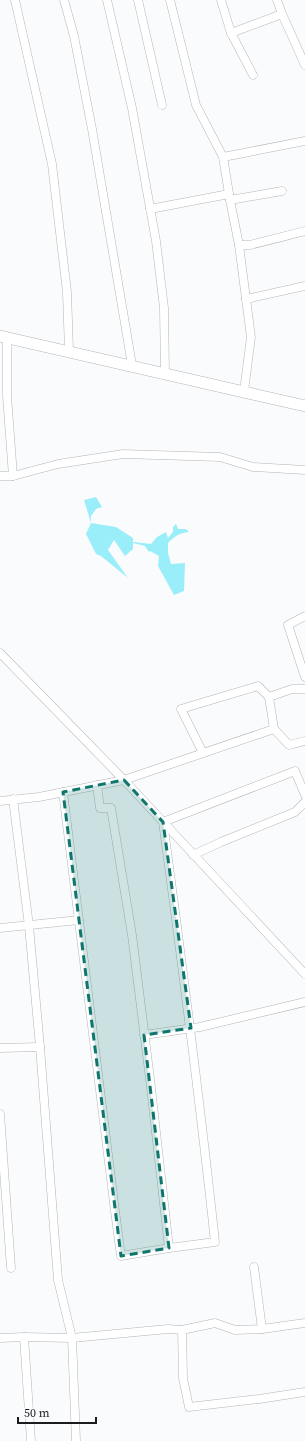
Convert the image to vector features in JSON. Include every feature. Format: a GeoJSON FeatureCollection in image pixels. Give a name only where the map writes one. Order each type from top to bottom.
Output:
{"type":"FeatureCollection","features":[{"type":"Feature","properties":{"kind":"main road"},"geometry":{"type":"LineString","coordinates":[[3,336],[305,406]]}},
{"type":"Feature","properties":{"kind":"street"},"geometry":{"type":"LineString","coordinates":[[15,0],[52,164],[67,292],[69,351]]}},
{"type":"Feature","properties":{"kind":"street"},"geometry":{"type":"LineString","coordinates":[[64,0],[74,36],[92,129],[132,365]]}},
{"type":"Feature","properties":{"kind":"street"},"geometry":{"type":"LineString","coordinates":[[107,0],[132,108],[156,241],[164,308],[165,373]]}},
{"type":"Feature","properties":{"kind":"street"},"geometry":{"type":"LineString","coordinates":[[138,0],[162,105]]}},
{"type":"Feature","properties":{"kind":"street"},"geometry":{"type":"LineString","coordinates":[[170,0],[196,105],[223,157],[229,197],[239,245],[251,337],[244,391]]}},
{"type":"Feature","properties":{"kind":"street"},"geometry":{"type":"LineString","coordinates":[[221,0],[231,33],[253,76]]}},
{"type":"Feature","properties":{"kind":"street"},"geometry":{"type":"LineString","coordinates":[[277,0],[305,65]]}},
{"type":"Feature","properties":{"kind":"street"},"geometry":{"type":"LineString","coordinates":[[231,33],[282,14]]}},
{"type":"Feature","properties":{"kind":"street"},"geometry":{"type":"LineString","coordinates":[[223,157],[305,141]]}},
{"type":"Feature","properties":{"kind":"street"},"geometry":{"type":"LineString","coordinates":[[150,210],[229,197],[282,191]]}},
{"type":"Feature","properties":{"kind":"street"},"geometry":{"type":"LineString","coordinates":[[239,245],[250,245],[305,232]]}},
{"type":"Feature","properties":{"kind":"street"},"geometry":{"type":"LineString","coordinates":[[246,299],[305,286]]}},
{"type":"Feature","properties":{"kind":"street"},"geometry":{"type":"LineString","coordinates":[[3,336],[13,476]]}},
{"type":"Feature","properties":{"kind":"street"},"geometry":{"type":"LineString","coordinates":[[0,476],[13,476],[58,464],[123,454],[220,457],[253,467],[305,470]]}},
{"type":"Feature","properties":{"kind":"street"},"geometry":{"type":"LineString","coordinates":[[305,616],[288,625],[305,677]]}},
{"type":"Feature","properties":{"kind":"street"},"geometry":{"type":"LineString","coordinates":[[0,653],[124,780],[305,974]]}},
{"type":"Feature","properties":{"kind":"street"},"geometry":{"type":"LineString","coordinates":[[203,753],[181,709],[258,686],[269,697],[274,729],[289,745],[305,741]]}},
{"type":"Feature","properties":{"kind":"street"},"geometry":{"type":"LineString","coordinates":[[269,697],[292,689],[305,689]]}},
{"type":"Feature","properties":{"kind":"street"},"geometry":{"type":"LineString","coordinates":[[0,801],[39,797],[124,780],[274,729]]}},
{"type":"Feature","properties":{"kind":"street"},"geometry":{"type":"LineString","coordinates":[[163,822],[295,771],[305,795]]}},
{"type":"Feature","properties":{"kind":"street"},"geometry":{"type":"LineString","coordinates":[[97,785],[100,808],[111,808],[132,935],[169,1248]]}},
{"type":"Feature","properties":{"kind":"street"},"geometry":{"type":"LineString","coordinates":[[63,792],[121,1256],[215,1242],[191,1028],[163,822]]}},
{"type":"Feature","properties":{"kind":"street"},"geometry":{"type":"LineString","coordinates":[[13,799],[29,926],[58,1280],[72,1338],[76,1441]]}},
{"type":"Feature","properties":{"kind":"street"},"geometry":{"type":"LineString","coordinates":[[193,855],[295,812],[305,802]]}},
{"type":"Feature","properties":{"kind":"street"},"geometry":{"type":"LineString","coordinates":[[0,928],[79,920]]}},
{"type":"Feature","properties":{"kind":"street"},"geometry":{"type":"LineString","coordinates":[[144,1035],[191,1028],[305,1002]]}},
{"type":"Feature","properties":{"kind":"street"},"geometry":{"type":"LineString","coordinates":[[0,1048],[40,1047]]}},
{"type":"Feature","properties":{"kind":"street"},"geometry":{"type":"LineString","coordinates":[[0,1114],[11,1268]]}},
{"type":"Feature","properties":{"kind":"street"},"geometry":{"type":"LineString","coordinates":[[254,1268],[262,1329]]}},
{"type":"Feature","properties":{"kind":"street"},"geometry":{"type":"LineString","coordinates":[[0,1338],[72,1338],[168,1329],[182,1330],[215,1323],[235,1330],[262,1329],[305,1323]]}},
{"type":"Feature","properties":{"kind":"street"},"geometry":{"type":"LineString","coordinates":[[182,1330],[183,1378],[189,1407],[259,1400],[305,1392]]}},
{"type":"Feature","properties":{"kind":"street"},"geometry":{"type":"LineString","coordinates":[[24,1337],[31,1441]]}},
{"type":"Feature","properties":{"kind":"highlighted area"},"geometry":{"type":"Polygon","coordinates":[[[124,780],[163,822],[191,1028],[144,1035],[169,1248],[121,1256],[63,792],[124,780]]]}},
{"type":"Feature","properties":{"kind":"water"},"geometry":{"type":"Polygon","coordinates":[[[96,497],[102,507],[96,509],[91,516],[91,523],[84,500],[96,497]]]}},
{"type":"Feature","properties":{"kind":"water"},"geometry":{"type":"Polygon","coordinates":[[[91,523],[116,527],[133,538],[133,542],[151,544],[157,537],[166,532],[168,538],[173,532],[173,527],[176,524],[178,529],[186,529],[189,532],[177,535],[168,543],[168,553],[171,564],[185,563],[184,591],[174,595],[158,566],[159,556],[150,551],[149,552],[145,546],[133,543],[133,549],[125,556],[114,540],[108,550],[128,578],[101,556],[96,554],[86,534],[91,523]]]}}]}
